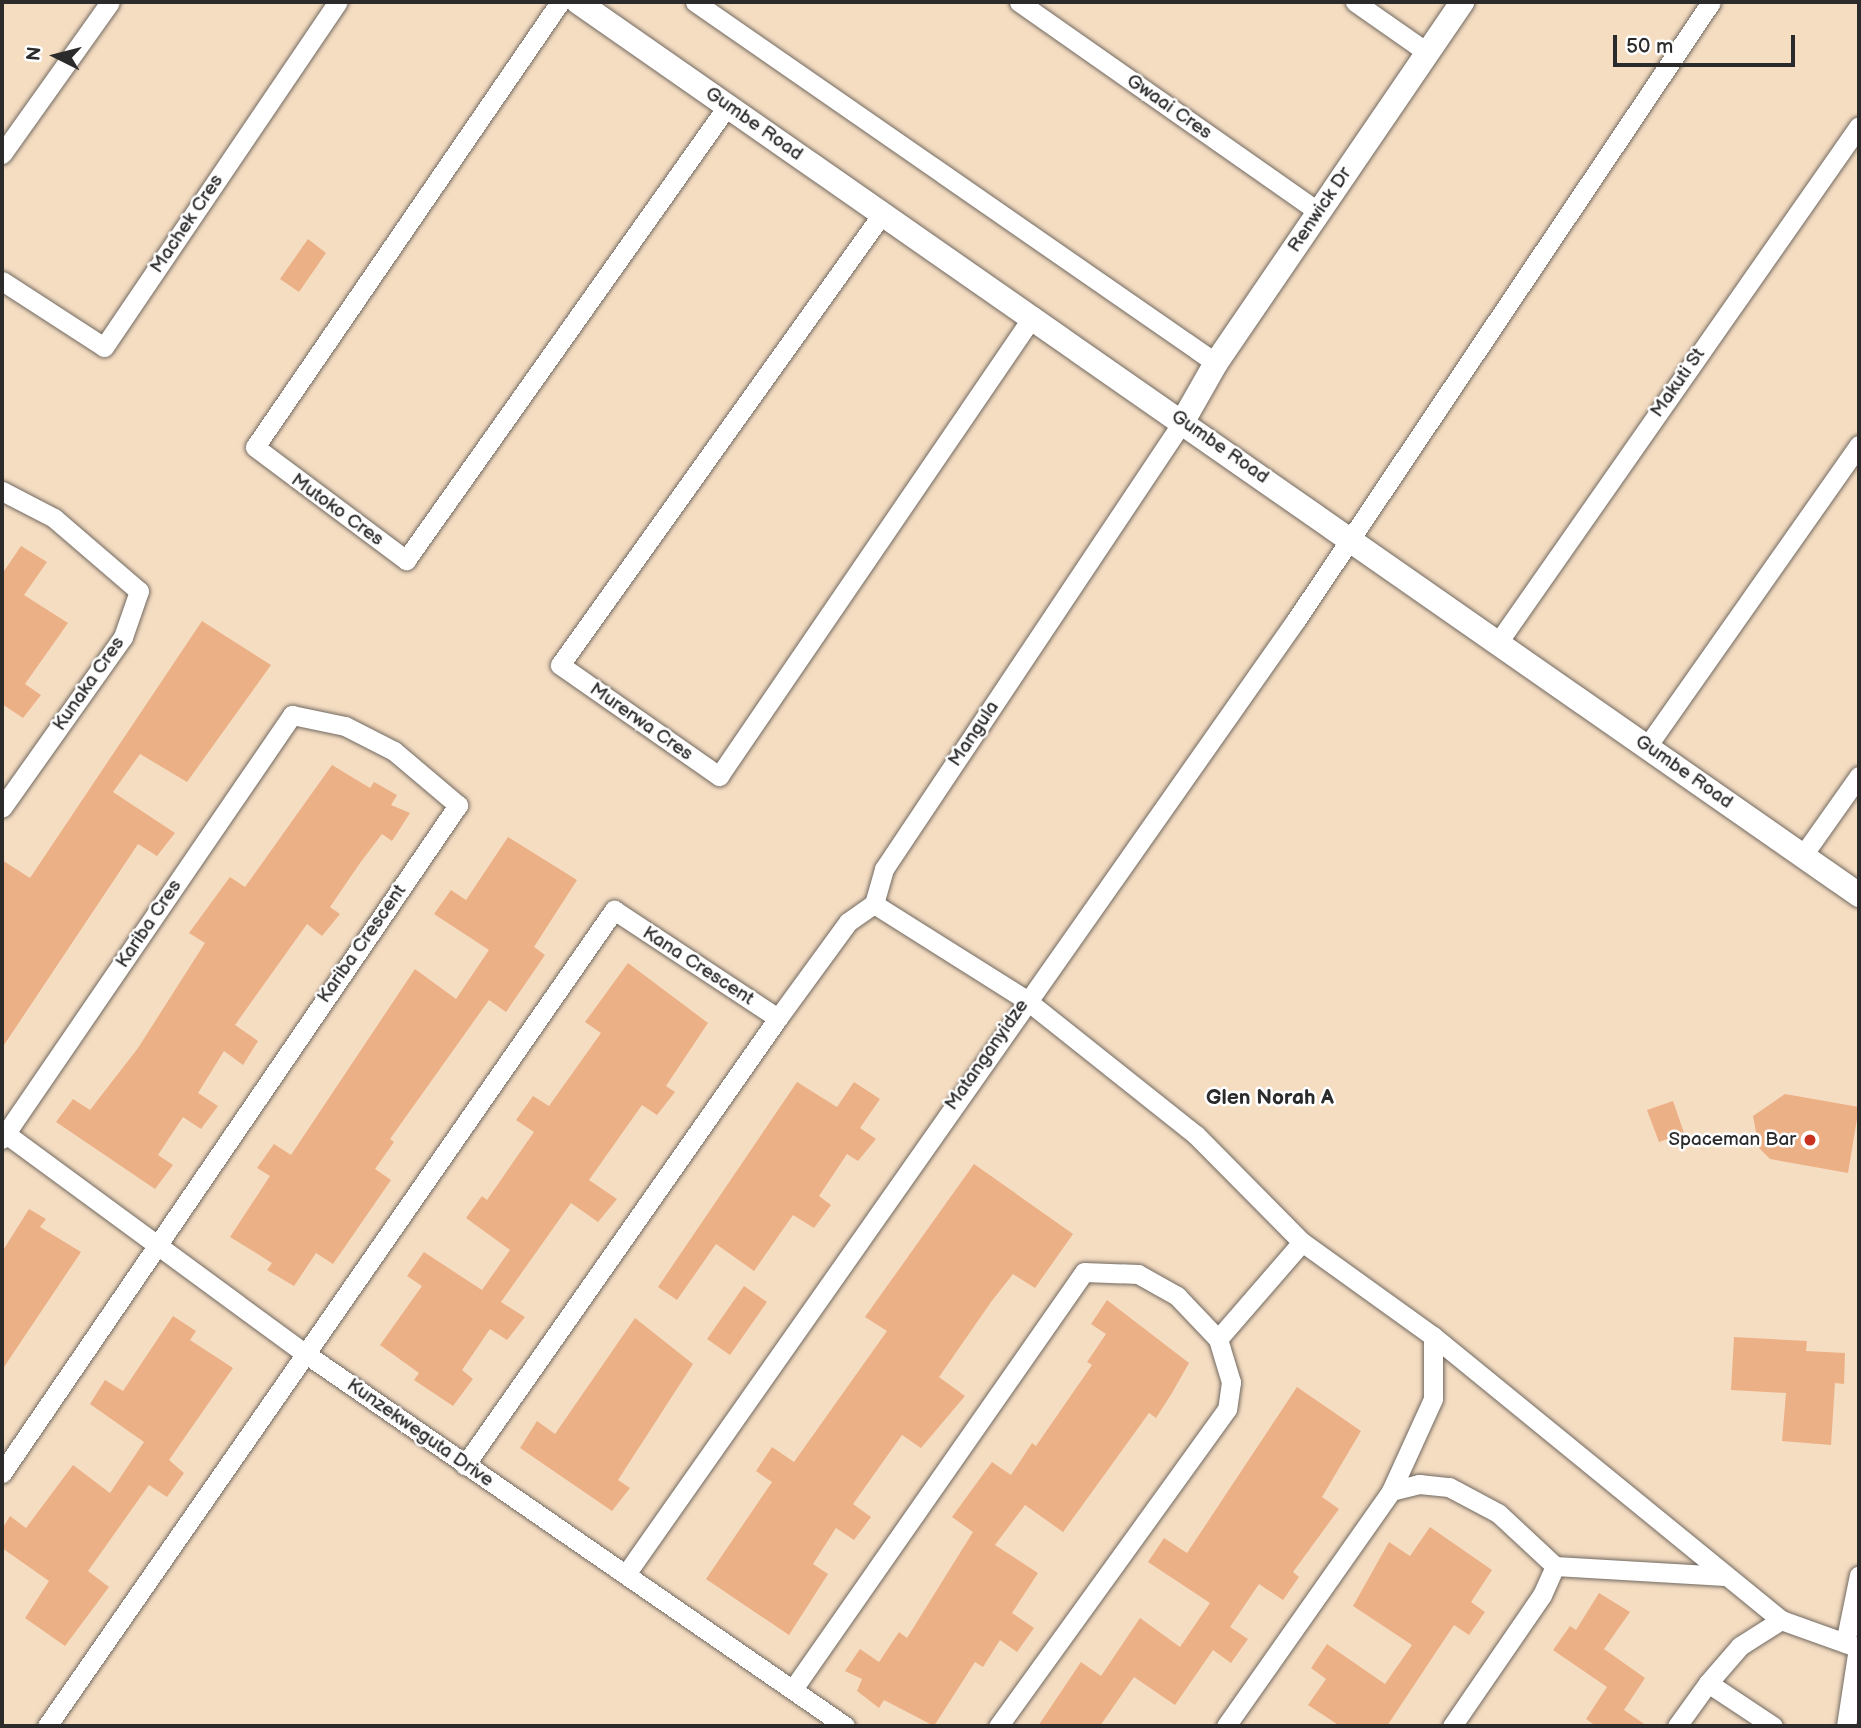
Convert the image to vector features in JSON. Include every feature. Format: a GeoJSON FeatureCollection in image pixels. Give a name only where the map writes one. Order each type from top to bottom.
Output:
{"type":"FeatureCollection","features":[{"type":"Feature","properties":{"kind":"street"},"geometry":{"type":"LineString","coordinates":[[2,154],[110,2]]}},
{"type":"Feature","properties":{"kind":"street","name":"Machek Cres"},"geometry":{"type":"LineString","coordinates":[[2,281],[104,347],[338,2]]}},
{"type":"Feature","properties":{"kind":"street","name":"Mutoko Cres"},"geometry":{"type":"LineString","coordinates":[[560,2],[255,447],[406,560],[728,105]]}},
{"type":"Feature","properties":{"kind":"street","name":"Gumbe Road"},"geometry":{"type":"LineString","coordinates":[[578,2],[881,214],[1033,316],[1859,895]]}},
{"type":"Feature","properties":{"kind":"street"},"geometry":{"type":"LineString","coordinates":[[695,2],[1216,363]]}},
{"type":"Feature","properties":{"kind":"street","name":"Gwaai Cres"},"geometry":{"type":"LineString","coordinates":[[1019,2],[1319,212]]}},
{"type":"Feature","properties":{"kind":"street"},"geometry":{"type":"LineString","coordinates":[[1355,2],[1428,53]]}},
{"type":"Feature","properties":{"kind":"street","name":"Renwick Dr"},"geometry":{"type":"LineString","coordinates":[[1183,421],[1216,363],[1462,2]]}},
{"type":"Feature","properties":{"kind":"street","name":"Matanganyidze"},"geometry":{"type":"LineString","coordinates":[[626,1574],[1025,999],[1143,841],[1711,2]]}},
{"type":"Feature","properties":{"kind":"street","name":"Makuti St"},"geometry":{"type":"LineString","coordinates":[[1499,641],[1859,126]]}},
{"type":"Feature","properties":{"kind":"street","name":"Murerwa Cres"},"geometry":{"type":"LineString","coordinates":[[881,214],[560,665],[719,776],[1033,316]]}},
{"type":"Feature","properties":{"kind":"street","name":"Mangula"},"geometry":{"type":"LineString","coordinates":[[874,904],[884,869],[1183,421]]}},
{"type":"Feature","properties":{"kind":"street"},"geometry":{"type":"LineString","coordinates":[[1648,745],[1859,445]]}},
{"type":"Feature","properties":{"kind":"street","name":"Kunaka Cres"},"geometry":{"type":"LineString","coordinates":[[2,491],[54,518],[139,591],[123,636],[2,808]]}},
{"type":"Feature","properties":{"kind":"street","name":"Kariba Cres"},"geometry":{"type":"LineString","coordinates":[[3,1134],[292,715]]}},
{"type":"Feature","properties":{"kind":"street","name":"Kariba Crescent"},"geometry":{"type":"LineString","coordinates":[[156,1242],[458,805],[394,751],[345,726],[292,715]]}},
{"type":"Feature","properties":{"kind":"street"},"geometry":{"type":"LineString","coordinates":[[1803,855],[1859,776]]}},
{"type":"Feature","properties":{"kind":"street"},"geometry":{"type":"LineString","coordinates":[[465,1465],[778,1018],[848,922],[874,904],[1025,999],[1196,1135],[1302,1242],[1433,1336],[1781,1619],[1854,1647]]}},
{"type":"Feature","properties":{"kind":"street","name":"Kana Crescent"},"geometry":{"type":"LineString","coordinates":[[306,1354],[614,910],[778,1018]]}},
{"type":"Feature","properties":{"kind":"street","name":"Kunzekweguta Drive"},"geometry":{"type":"LineString","coordinates":[[3,1134],[156,1242],[306,1354],[845,1726]]}},
{"type":"Feature","properties":{"kind":"street"},"geometry":{"type":"LineString","coordinates":[[2,1473],[156,1242]]}},
{"type":"Feature","properties":{"kind":"street"},"geometry":{"type":"LineString","coordinates":[[1217,1339],[1302,1242]]}},
{"type":"Feature","properties":{"kind":"street"},"geometry":{"type":"LineString","coordinates":[[793,1689],[1084,1272],[1138,1274],[1177,1296],[1217,1339],[1231,1382],[1227,1409],[998,1726]]}},
{"type":"Feature","properties":{"kind":"street"},"geometry":{"type":"LineString","coordinates":[[1226,1726],[1391,1492],[1433,1399],[1433,1336]]}},
{"type":"Feature","properties":{"kind":"street"},"geometry":{"type":"LineString","coordinates":[[47,1726],[306,1354]]}},
{"type":"Feature","properties":{"kind":"street"},"geometry":{"type":"LineString","coordinates":[[1391,1492],[1419,1483],[1449,1487],[1498,1513],[1555,1566],[1725,1576]]}},
{"type":"Feature","properties":{"kind":"street"},"geometry":{"type":"LineString","coordinates":[[1452,1726],[1542,1595],[1555,1566]]}},
{"type":"Feature","properties":{"kind":"street"},"geometry":{"type":"LineString","coordinates":[[1846,1726],[1859,1575]]}},
{"type":"Feature","properties":{"kind":"street"},"geometry":{"type":"LineString","coordinates":[[1677,1726],[1707,1683],[1740,1646],[1781,1619]]}},
{"type":"Feature","properties":{"kind":"street"},"geometry":{"type":"LineString","coordinates":[[1707,1683],[1773,1726]]}},
{"type":"Feature","properties":{"kind":"building"},"geometry":{"type":"Polygon","coordinates":[[[308,239],[326,253],[299,292],[280,279],[308,239]]]}},
{"type":"Feature","properties":{"kind":"building"},"geometry":{"type":"Polygon","coordinates":[[[21,546],[47,562],[24,595],[68,623],[25,684],[41,695],[23,718],[2,704],[2,574],[21,546]]]}},
{"type":"Feature","properties":{"kind":"building"},"geometry":{"type":"Polygon","coordinates":[[[202,621],[271,665],[187,782],[140,754],[113,792],[175,833],[157,856],[138,844],[2,1048],[2,860],[30,878],[202,621]]]}},
{"type":"Feature","properties":{"kind":"building"},"geometry":{"type":"Polygon","coordinates":[[[332,765],[370,788],[374,782],[397,795],[391,805],[410,813],[392,841],[382,834],[360,863],[330,907],[340,914],[322,936],[307,924],[235,1025],[258,1041],[243,1065],[224,1051],[198,1093],[218,1106],[201,1129],[183,1117],[158,1155],[173,1165],[155,1189],[56,1122],[73,1099],[90,1110],[138,1048],[205,943],[189,933],[230,877],[245,887],[332,765]]]}},
{"type":"Feature","properties":{"kind":"building"},"geometry":{"type":"Polygon","coordinates":[[[508,837],[577,880],[534,947],[545,955],[506,1012],[489,1000],[390,1139],[394,1142],[375,1169],[391,1180],[333,1264],[316,1253],[294,1286],[267,1270],[272,1263],[230,1237],[270,1176],[257,1168],[274,1144],[291,1155],[415,969],[456,999],[489,950],[434,914],[451,890],[466,900],[508,837]]]}},
{"type":"Feature","properties":{"kind":"building"},"geometry":{"type":"Polygon","coordinates":[[[628,963],[708,1023],[666,1086],[675,1092],[657,1115],[642,1105],[589,1180],[617,1199],[598,1222],[571,1203],[501,1302],[525,1317],[507,1340],[490,1329],[462,1370],[473,1379],[453,1406],[414,1380],[419,1373],[380,1345],[422,1286],[407,1276],[424,1252],[482,1290],[510,1250],[466,1218],[482,1196],[487,1200],[534,1132],[516,1120],[533,1096],[549,1106],[601,1033],[585,1022],[628,963]]]}},
{"type":"Feature","properties":{"kind":"building"},"geometry":{"type":"Polygon","coordinates":[[[797,1082],[837,1107],[854,1082],[880,1099],[860,1128],[876,1139],[858,1161],[847,1154],[819,1196],[831,1205],[814,1228],[793,1215],[754,1271],[716,1244],[677,1300],[658,1287],[797,1082]]]}},
{"type":"Feature","properties":{"kind":"building"},"geometry":{"type":"Polygon","coordinates":[[[1785,1094],[1859,1107],[1848,1173],[1770,1159],[1759,1148],[1753,1116],[1785,1094]]]}},
{"type":"Feature","properties":{"kind":"building"},"geometry":{"type":"Polygon","coordinates":[[[1673,1101],[1684,1133],[1659,1142],[1647,1110],[1673,1101]]]}},
{"type":"Feature","properties":{"kind":"building"},"geometry":{"type":"Polygon","coordinates":[[[974,1164],[1073,1234],[1035,1288],[1013,1274],[991,1302],[939,1377],[965,1396],[921,1448],[902,1435],[853,1504],[871,1517],[854,1540],[836,1528],[813,1564],[828,1574],[789,1635],[706,1579],[772,1482],[756,1471],[772,1447],[794,1462],[887,1331],[865,1317],[974,1164]]]}},
{"type":"Feature","properties":{"kind":"building"},"geometry":{"type":"Polygon","coordinates":[[[29,1209],[46,1219],[40,1227],[81,1252],[2,1370],[2,1252],[29,1209]]]}},
{"type":"Feature","properties":{"kind":"building"},"geometry":{"type":"Polygon","coordinates":[[[744,1286],[767,1302],[730,1355],[707,1339],[744,1286]]]}},
{"type":"Feature","properties":{"kind":"building"},"geometry":{"type":"Polygon","coordinates":[[[1107,1300],[1189,1363],[1156,1418],[1149,1413],[1063,1532],[1025,1505],[995,1545],[1038,1573],[1012,1613],[1034,1628],[1017,1652],[1000,1640],[983,1667],[975,1662],[934,1726],[884,1700],[879,1708],[857,1691],[862,1679],[845,1671],[860,1649],[879,1662],[899,1632],[907,1638],[973,1532],[952,1517],[992,1462],[1011,1475],[1032,1443],[1036,1446],[1092,1365],[1087,1362],[1106,1334],[1091,1324],[1107,1300]]]}},
{"type":"Feature","properties":{"kind":"building"},"geometry":{"type":"Polygon","coordinates":[[[173,1316],[196,1331],[190,1340],[233,1368],[169,1460],[184,1473],[167,1497],[149,1485],[88,1571],[109,1587],[65,1646],[25,1618],[49,1581],[2,1548],[2,1529],[10,1516],[26,1528],[73,1465],[110,1493],[144,1442],[90,1404],[105,1380],[123,1391],[173,1316]]]}},
{"type":"Feature","properties":{"kind":"building"},"geometry":{"type":"Polygon","coordinates":[[[635,1318],[693,1364],[618,1480],[630,1488],[612,1511],[520,1448],[537,1421],[555,1434],[635,1318]]]}},
{"type":"Feature","properties":{"kind":"building"},"geometry":{"type":"Polygon","coordinates":[[[1734,1337],[1807,1341],[1806,1351],[1845,1353],[1844,1384],[1835,1383],[1831,1445],[1782,1441],[1786,1393],[1731,1390],[1734,1337]]]}},
{"type":"Feature","properties":{"kind":"building"},"geometry":{"type":"Polygon","coordinates":[[[1297,1387],[1361,1431],[1322,1497],[1339,1509],[1293,1572],[1299,1577],[1283,1600],[1259,1584],[1230,1627],[1248,1639],[1231,1663],[1213,1650],[1175,1705],[1134,1677],[1100,1726],[1038,1726],[1081,1662],[1101,1676],[1140,1618],[1180,1647],[1210,1603],[1148,1562],[1164,1538],[1187,1553],[1297,1387]]]}},
{"type":"Feature","properties":{"kind":"building"},"geometry":{"type":"Polygon","coordinates":[[[1430,1527],[1492,1570],[1471,1602],[1485,1612],[1469,1635],[1454,1625],[1387,1726],[1340,1726],[1308,1705],[1326,1679],[1311,1668],[1327,1644],[1385,1684],[1412,1645],[1353,1606],[1389,1542],[1410,1556],[1430,1527]]]}},
{"type":"Feature","properties":{"kind":"building"},"geometry":{"type":"Polygon","coordinates":[[[1599,1593],[1630,1612],[1604,1649],[1645,1678],[1624,1710],[1647,1726],[1596,1726],[1586,1719],[1607,1687],[1553,1650],[1570,1626],[1576,1630],[1599,1593]]]}},
{"type":"Feature","properties":{"kind":"place","name":"Spaceman Bar"},"geometry":{"type":"Point","coordinates":[1810,1140]}},
{"type":"Feature","properties":{"kind":"district","name":"Glen Norah A"},"geometry":{"type":"Point","coordinates":[1270,1098]}}]}
